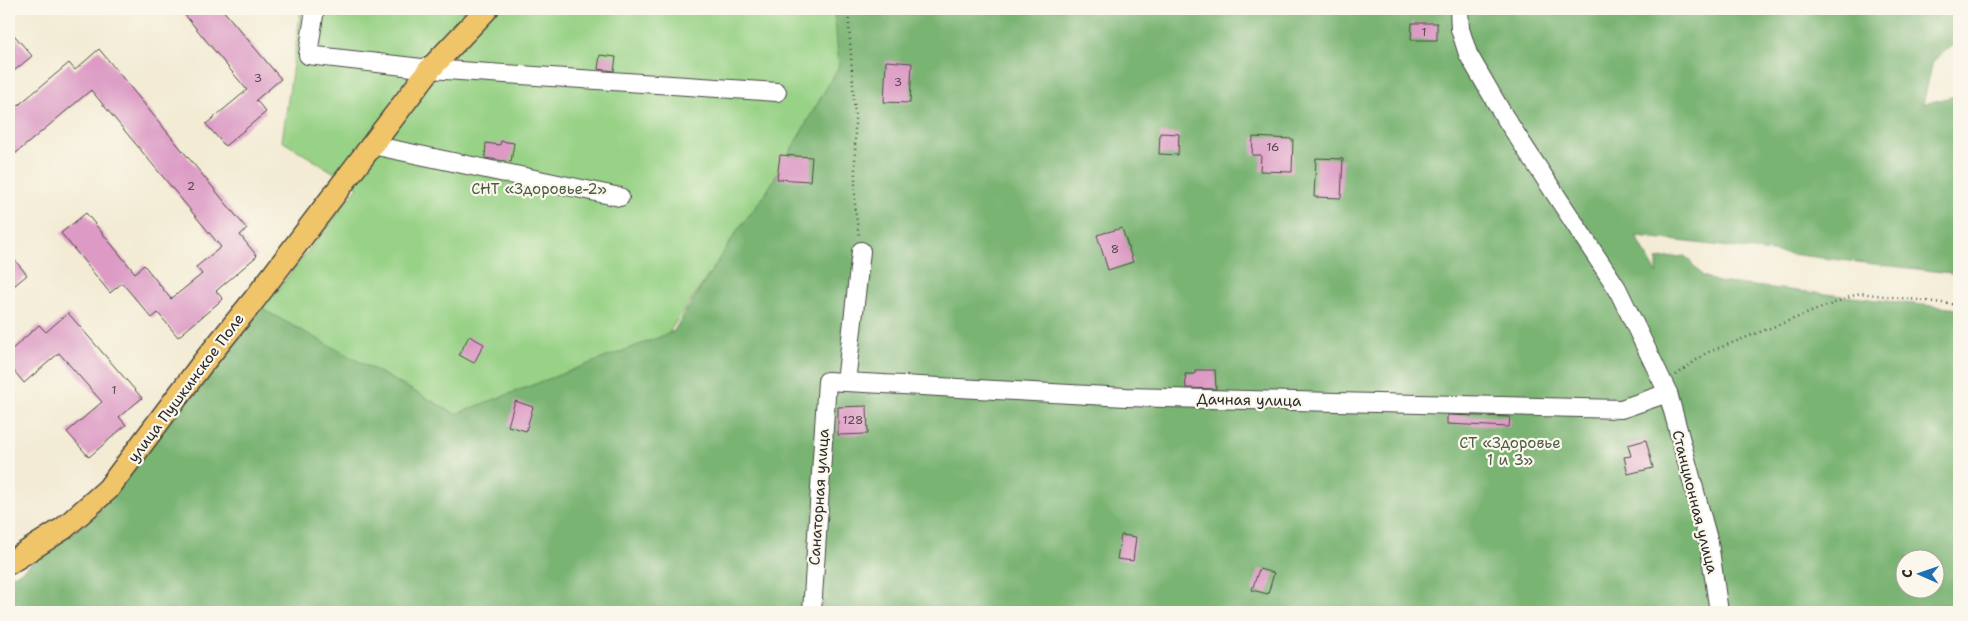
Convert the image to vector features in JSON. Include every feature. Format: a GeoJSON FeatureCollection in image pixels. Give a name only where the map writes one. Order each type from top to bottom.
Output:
{"type":"FeatureCollection","features":[{"type":"Feature","properties":{"kind":"main road","name":"улица Пушкинское Поле"},"geometry":{"type":"LineString","coordinates":[[9,563],[64,528],[108,489],[430,69],[488,9]]}},
{"type":"Feature","properties":{"kind":"street"},"geometry":{"type":"LineString","coordinates":[[315,9],[308,55],[430,69],[777,92]]}},
{"type":"Feature","properties":{"kind":"street","name":"Станционная улица"},"geometry":{"type":"LineString","coordinates":[[1459,9],[1460,29],[1468,54],[1504,116],[1617,288],[1668,392],[1709,543],[1719,612]]}},
{"type":"Feature","properties":{"kind":"street"},"geometry":{"type":"LineString","coordinates":[[372,145],[620,198]]}},
{"type":"Feature","properties":{"kind":"street"},"geometry":{"type":"LineString","coordinates":[[846,382],[861,251]]}},
{"type":"Feature","properties":{"kind":"street","name":"Дачная улица"},"geometry":{"type":"LineString","coordinates":[[827,381],[1126,397],[1621,409],[1668,392]]}},
{"type":"Feature","properties":{"kind":"street","name":"Санаторная улица"},"geometry":{"type":"LineString","coordinates":[[812,612],[827,381]]}},
{"type":"Feature","properties":{"kind":"path"},"geometry":{"type":"LineString","coordinates":[[848,9],[855,117],[854,208],[861,251]]}},
{"type":"Feature","properties":{"kind":"path"},"geometry":{"type":"LineString","coordinates":[[1668,392],[1675,376],[1706,353],[1860,293],[1959,305]]}},
{"type":"Feature","properties":{"kind":"green space","name":"СТ «Здоровье 1 и 3»"},"geometry":{"type":"Polygon","coordinates":[[[301,9],[834,9],[840,66],[765,195],[669,332],[1456,301],[1306,9],[1461,9],[1460,29],[1648,352],[1709,543],[1711,612],[9,612],[9,576],[19,573],[98,510],[259,313],[358,187],[282,141],[301,9]]]}},
{"type":"Feature","properties":{"kind":"green space"},"geometry":{"type":"Polygon","coordinates":[[[834,9],[1959,9],[1959,40],[1933,61],[1923,104],[1959,95],[1959,274],[1636,236],[1657,274],[1657,259],[1685,256],[1703,276],[1718,282],[1959,309],[1959,612],[9,612],[9,576],[19,573],[94,517],[176,413],[251,303],[456,414],[673,332],[739,228],[765,195],[839,66],[834,9]]]}},
{"type":"Feature","properties":{"kind":"building"},"geometry":{"type":"Polygon","coordinates":[[[180,9],[222,9],[281,79],[256,100],[266,112],[225,146],[206,124],[247,90],[180,9]]]}},
{"type":"Feature","properties":{"kind":"building"},"geometry":{"type":"Polygon","coordinates":[[[1412,23],[1437,23],[1437,40],[1411,40],[1412,23]]]}},
{"type":"Feature","properties":{"kind":"building"},"geometry":{"type":"Polygon","coordinates":[[[9,29],[32,56],[9,75],[9,29]]]}},
{"type":"Feature","properties":{"kind":"building"},"geometry":{"type":"Polygon","coordinates":[[[99,49],[247,229],[240,235],[257,256],[216,291],[223,299],[178,337],[158,313],[152,318],[122,283],[110,293],[61,233],[86,213],[135,273],[144,265],[171,299],[202,274],[196,267],[221,247],[91,90],[9,159],[9,113],[69,63],[75,70],[99,49]]]}},
{"type":"Feature","properties":{"kind":"building"},"geometry":{"type":"Polygon","coordinates":[[[600,55],[616,57],[614,71],[598,69],[600,55]]]}},
{"type":"Feature","properties":{"kind":"building"},"geometry":{"type":"Polygon","coordinates":[[[886,61],[912,63],[910,103],[884,102],[886,61]]]}},
{"type":"Feature","properties":{"kind":"building"},"geometry":{"type":"Polygon","coordinates":[[[1160,133],[1179,134],[1178,155],[1159,154],[1160,133]]]}},
{"type":"Feature","properties":{"kind":"building"},"geometry":{"type":"Polygon","coordinates":[[[1253,137],[1293,139],[1292,172],[1260,171],[1261,155],[1252,155],[1253,137]]]}},
{"type":"Feature","properties":{"kind":"building"},"geometry":{"type":"Polygon","coordinates":[[[501,141],[514,143],[511,162],[485,158],[486,143],[500,145],[501,141]]]}},
{"type":"Feature","properties":{"kind":"building"},"geometry":{"type":"Polygon","coordinates":[[[780,155],[812,157],[810,181],[777,179],[780,155]]]}},
{"type":"Feature","properties":{"kind":"building"},"geometry":{"type":"Polygon","coordinates":[[[1316,158],[1343,159],[1341,198],[1314,197],[1316,158]]]}},
{"type":"Feature","properties":{"kind":"building"},"geometry":{"type":"Polygon","coordinates":[[[1122,228],[1133,262],[1108,270],[1097,235],[1122,228]]]}},
{"type":"Feature","properties":{"kind":"building"},"geometry":{"type":"Polygon","coordinates":[[[9,253],[27,275],[9,290],[9,253]]]}},
{"type":"Feature","properties":{"kind":"building"},"geometry":{"type":"Polygon","coordinates":[[[68,313],[142,398],[119,417],[126,425],[89,457],[67,432],[102,402],[59,353],[24,383],[9,365],[9,352],[39,325],[46,332],[68,313]]]}},
{"type":"Feature","properties":{"kind":"building"},"geometry":{"type":"Polygon","coordinates":[[[469,336],[484,344],[474,363],[459,355],[469,336]]]}},
{"type":"Feature","properties":{"kind":"building"},"geometry":{"type":"Polygon","coordinates":[[[1195,370],[1215,370],[1216,389],[1186,388],[1185,374],[1195,374],[1195,370]]]}},
{"type":"Feature","properties":{"kind":"building"},"geometry":{"type":"Polygon","coordinates":[[[515,401],[533,407],[526,431],[508,426],[515,401]]]}},
{"type":"Feature","properties":{"kind":"building"},"geometry":{"type":"Polygon","coordinates":[[[867,406],[868,434],[838,435],[838,407],[867,406]]]}},
{"type":"Feature","properties":{"kind":"building"},"geometry":{"type":"Polygon","coordinates":[[[1447,415],[1510,417],[1509,427],[1447,424],[1447,415]]]}},
{"type":"Feature","properties":{"kind":"building"},"geometry":{"type":"Polygon","coordinates":[[[1646,440],[1653,468],[1628,474],[1624,457],[1631,456],[1628,445],[1646,440]]]}},
{"type":"Feature","properties":{"kind":"building"},"geometry":{"type":"Polygon","coordinates":[[[1121,535],[1136,537],[1133,561],[1117,559],[1121,535]]]}},
{"type":"Feature","properties":{"kind":"building"},"geometry":{"type":"Polygon","coordinates":[[[1259,569],[1274,573],[1268,594],[1252,590],[1259,569]]]}},
{"type":"Feature","properties":{"kind":"park label","name":"СНТ «Здоровье-2»"},"geometry":{"type":"Point","coordinates":[539,189]}}]}
